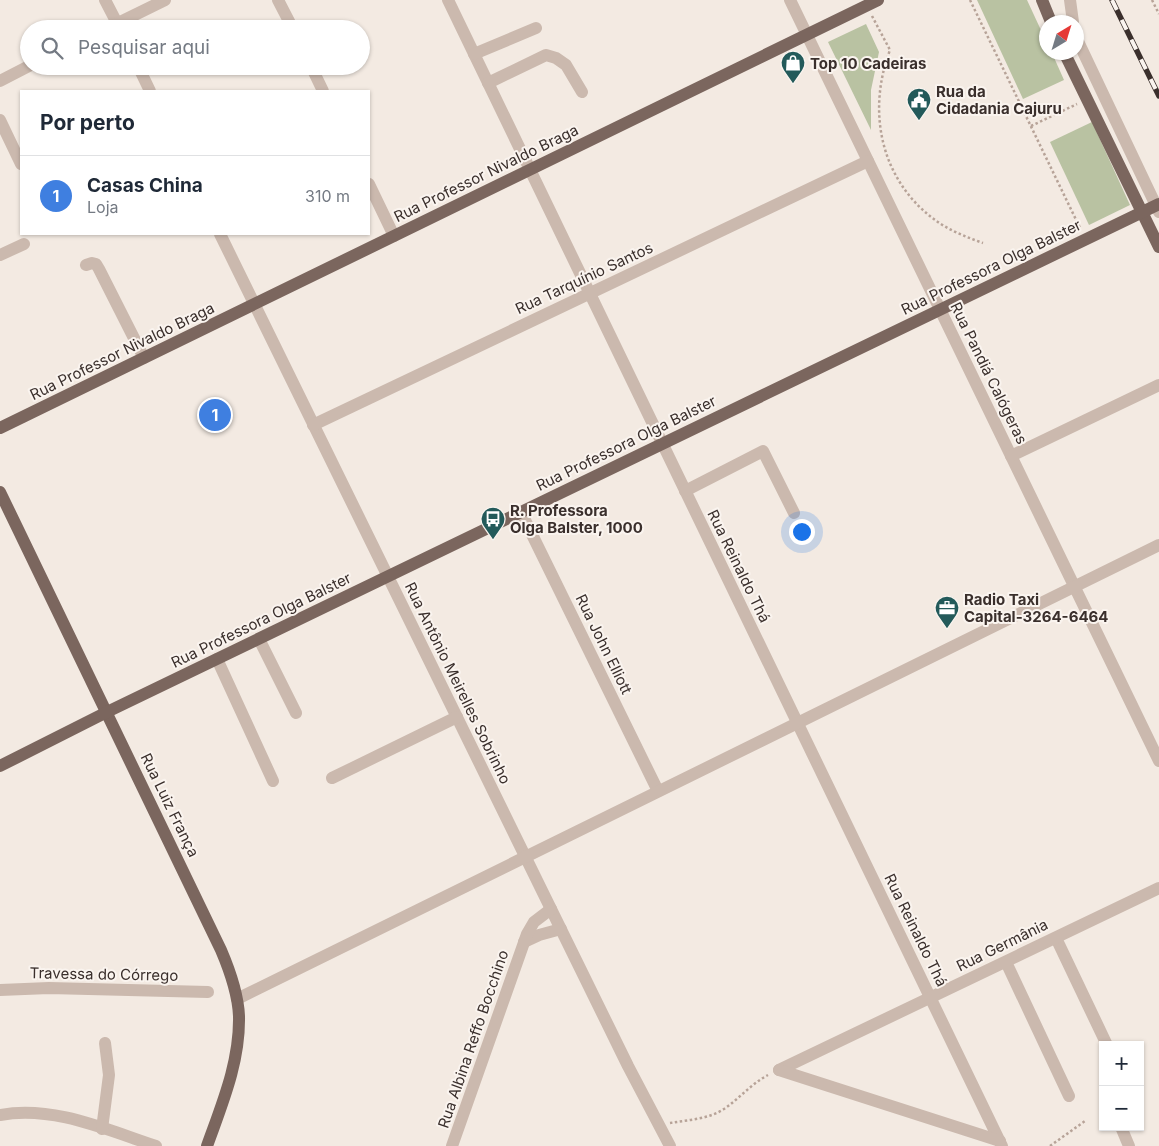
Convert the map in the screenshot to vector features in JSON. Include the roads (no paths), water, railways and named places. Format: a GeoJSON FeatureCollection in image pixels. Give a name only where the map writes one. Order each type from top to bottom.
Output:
{"type":"FeatureCollection","features":[{"type":"Feature","properties":{"kind":"main road"},"geometry":{"type":"LineString","coordinates":[[1042,0],[1048,15]]}},
{"type":"Feature","properties":{"kind":"main road","name":"Rua Professor Nivaldo Braga"},"geometry":{"type":"LineString","coordinates":[[0,428],[873,3]]}},
{"type":"Feature","properties":{"kind":"main road"},"geometry":{"type":"LineString","coordinates":[[1068,60],[1159,247]]}},
{"type":"Feature","properties":{"kind":"main road","name":"Rua Professora Olga Balster"},"geometry":{"type":"LineString","coordinates":[[0,766],[107,712],[1086,239],[1142,212],[1158,207]]}},
{"type":"Feature","properties":{"kind":"main road","name":"Rua Luiz França"},"geometry":{"type":"LineString","coordinates":[[0,492],[221,950],[234,983],[239,1015],[235,1063],[207,1146]]}},
{"type":"Feature","properties":{"kind":"street"},"geometry":{"type":"LineString","coordinates":[[105,0],[112,20]]}},
{"type":"Feature","properties":{"kind":"street"},"geometry":{"type":"LineString","coordinates":[[127,20],[165,0]]}},
{"type":"Feature","properties":{"kind":"street"},"geometry":{"type":"LineString","coordinates":[[278,0],[288,20]]}},
{"type":"Feature","properties":{"kind":"street","name":"Rua Reinaldo Thá"},"geometry":{"type":"LineString","coordinates":[[448,0],[1001,1144]]}},
{"type":"Feature","properties":{"kind":"street","name":"Rua Pandiá Calógeras"},"geometry":{"type":"LineString","coordinates":[[790,0],[1159,761]]}},
{"type":"Feature","properties":{"kind":"street"},"geometry":{"type":"LineString","coordinates":[[1070,0],[1071,15]]}},
{"type":"Feature","properties":{"kind":"street"},"geometry":{"type":"LineString","coordinates":[[474,54],[536,28]]}},
{"type":"Feature","properties":{"kind":"street"},"geometry":{"type":"LineString","coordinates":[[1084,54],[1158,207]]}},
{"type":"Feature","properties":{"kind":"street"},"geometry":{"type":"LineString","coordinates":[[488,83],[546,55],[556,58],[566,65],[582,92]]}},
{"type":"Feature","properties":{"kind":"street"},"geometry":{"type":"LineString","coordinates":[[0,80],[20,70]]}},
{"type":"Feature","properties":{"kind":"street"},"geometry":{"type":"LineString","coordinates":[[142,75],[150,90]]}},
{"type":"Feature","properties":{"kind":"street"},"geometry":{"type":"LineString","coordinates":[[315,75],[323,90]]}},
{"type":"Feature","properties":{"kind":"street"},"geometry":{"type":"LineString","coordinates":[[0,120],[20,162]]}},
{"type":"Feature","properties":{"kind":"street","name":"Rua Tarquínio Santos"},"geometry":{"type":"LineString","coordinates":[[314,425],[868,161]]}},
{"type":"Feature","properties":{"kind":"street"},"geometry":{"type":"LineString","coordinates":[[370,186],[394,236]]}},
{"type":"Feature","properties":{"kind":"street","name":"Rua Antônio Meirelles Sobrinho"},"geometry":{"type":"LineString","coordinates":[[220,235],[628,1066],[670,1146]]}},
{"type":"Feature","properties":{"kind":"street"},"geometry":{"type":"LineString","coordinates":[[0,255],[24,244]]}},
{"type":"Feature","properties":{"kind":"street"},"geometry":{"type":"LineString","coordinates":[[86,265],[96,264],[144,358]]}},
{"type":"Feature","properties":{"kind":"street"},"geometry":{"type":"LineString","coordinates":[[1011,456],[1159,385]]}},
{"type":"Feature","properties":{"kind":"street"},"geometry":{"type":"LineString","coordinates":[[685,491],[763,451],[794,513]]}},
{"type":"Feature","properties":{"kind":"street","name":"Rua John Elliott"},"geometry":{"type":"LineString","coordinates":[[521,512],[658,791]]}},
{"type":"Feature","properties":{"kind":"street"},"geometry":{"type":"LineString","coordinates":[[237,999],[1159,545]]}},
{"type":"Feature","properties":{"kind":"street"},"geometry":{"type":"LineString","coordinates":[[259,639],[296,714]]}},
{"type":"Feature","properties":{"kind":"street"},"geometry":{"type":"LineString","coordinates":[[217,659],[273,781]]}},
{"type":"Feature","properties":{"kind":"street"},"geometry":{"type":"LineString","coordinates":[[332,778],[457,717]]}},
{"type":"Feature","properties":{"kind":"street","name":"Rua Germânia"},"geometry":{"type":"LineString","coordinates":[[1001,1144],[779,1070],[1159,888]]}},
{"type":"Feature","properties":{"kind":"street","name":"Rua Albina Reffo Bocchino"},"geometry":{"type":"LineString","coordinates":[[452,1146],[524,942],[534,922],[551,909]]}},
{"type":"Feature","properties":{"kind":"street","name":"Rua Albina Reffo Bocchino"},"geometry":{"type":"LineString","coordinates":[[524,942],[539,935],[561,929]]}},
{"type":"Feature","properties":{"kind":"street"},"geometry":{"type":"LineString","coordinates":[[1056,938],[1105,1041]]}},
{"type":"Feature","properties":{"kind":"street"},"geometry":{"type":"LineString","coordinates":[[1006,962],[1069,1096]]}},
{"type":"Feature","properties":{"kind":"street","name":"Travessa do Córrego"},"geometry":{"type":"LineString","coordinates":[[0,990],[49,988],[208,992]]}},
{"type":"Feature","properties":{"kind":"street"},"geometry":{"type":"LineString","coordinates":[[102,1129],[109,1075],[105,1043]]}},
{"type":"Feature","properties":{"kind":"street"},"geometry":{"type":"LineString","coordinates":[[0,1115],[28,1112],[48,1114],[156,1146]]}},
{"type":"Feature","properties":{"kind":"street"},"geometry":{"type":"LineString","coordinates":[[1122,1131],[1124,1144]]}},
{"type":"Feature","properties":{"kind":"railway"},"geometry":{"type":"LineString","coordinates":[[1112,0],[1159,96]]}},
{"type":"Feature","properties":{"kind":"place","name":"Top 10 Cadeiras"},"geometry":{"type":"Point","coordinates":[793,84]}},
{"type":"Feature","properties":{"kind":"place","name":"Rua da Cidadania Cajuru"},"geometry":{"type":"Point","coordinates":[919,121]}},
{"type":"Feature","properties":{"kind":"place","name":"Casas China"},"geometry":{"type":"Point","coordinates":[215,415]}},
{"type":"Feature","properties":{"kind":"place","name":"R. Professora Olga Balster, 1000"},"geometry":{"type":"Point","coordinates":[493,540]}},
{"type":"Feature","properties":{"kind":"place","name":"Radio Taxi Capital-3264-6464"},"geometry":{"type":"Point","coordinates":[947,629]}}]}
